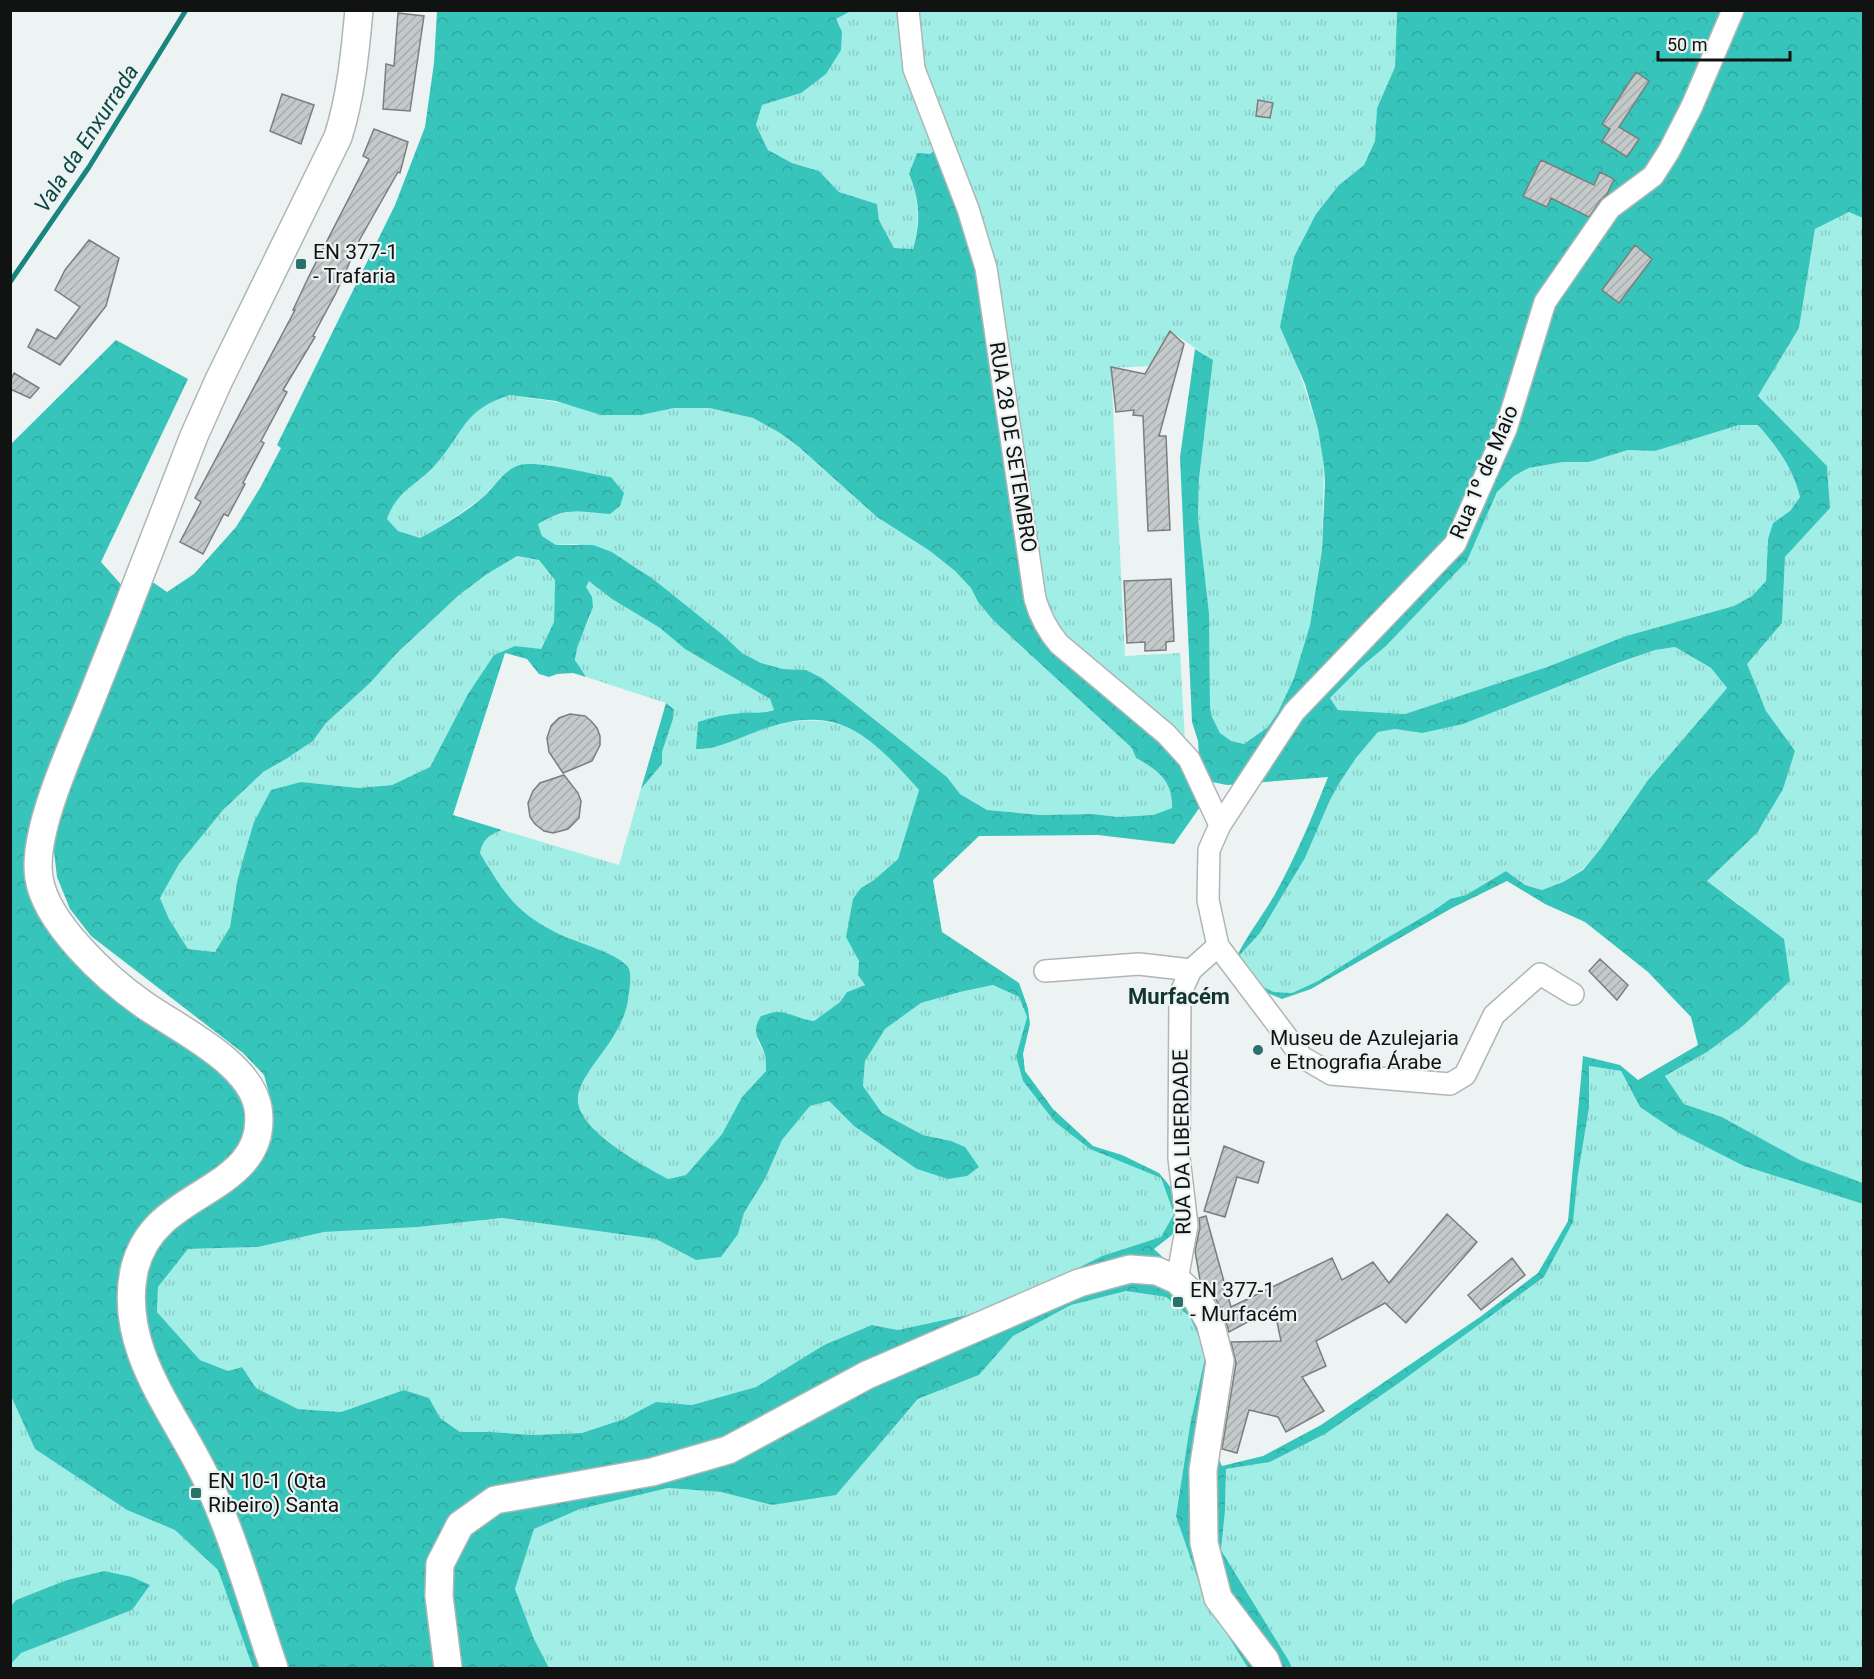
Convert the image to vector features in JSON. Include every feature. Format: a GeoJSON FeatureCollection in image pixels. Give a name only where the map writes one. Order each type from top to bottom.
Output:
{"type":"FeatureCollection","features":[{"type":"Feature","properties":{"kind":"main road"},"geometry":{"type":"LineString","coordinates":[[274,1668],[211,1487],[197,1457],[151,1380],[132,1317],[134,1270],[140,1253],[162,1222],[219,1183],[244,1161],[256,1140],[259,1112],[256,1098],[250,1085],[230,1063],[136,999],[84,951],[53,912],[39,880],[38,862],[42,835],[59,783],[194,436],[219,380],[320,179],[338,137],[350,89],[359,10]]}},
{"type":"Feature","properties":{"kind":"main road"},"geometry":{"type":"LineString","coordinates":[[448,1668],[439,1596],[440,1564],[460,1525],[495,1500],[652,1472],[728,1450],[867,1375],[1079,1283],[1130,1269],[1157,1271],[1177,1280],[1189,1289],[1204,1307],[1210,1323],[1220,1361],[1203,1470],[1204,1543],[1218,1598],[1265,1660],[1268,1668]]}},
{"type":"Feature","properties":{"kind":"street","name":"RUA 28 DE SETEMBRO"},"geometry":{"type":"LineString","coordinates":[[908,10],[914,69],[968,209],[986,268],[1035,599],[1039,612],[1051,635],[1059,644],[1158,727],[1189,759],[1220,825]]}},
{"type":"Feature","properties":{"kind":"street","name":"Rua 1º de Maio"},"geometry":{"type":"LineString","coordinates":[[1218,946],[1208,900],[1209,850],[1220,825],[1294,712],[1455,544],[1506,429],[1545,302],[1610,208],[1653,176],[1669,151],[1692,106],[1733,10]]}},
{"type":"Feature","properties":{"kind":"street"},"geometry":{"type":"LineString","coordinates":[[1045,970],[1139,964],[1191,970],[1218,946],[1302,1057],[1331,1074],[1450,1084],[1465,1075],[1494,1015],[1540,974],[1573,994]]}},
{"type":"Feature","properties":{"kind":"street","name":"RUA DA LIBERDADE"},"geometry":{"type":"LineString","coordinates":[[1177,1280],[1187,1225],[1179,1158],[1180,994],[1191,970]]}},
{"type":"Feature","properties":{"kind":"green space"},"geometry":{"type":"Polygon","coordinates":[[[437,11],[851,11],[836,19],[842,32],[841,50],[826,74],[801,93],[762,105],[756,125],[768,150],[792,163],[819,171],[839,192],[877,204],[879,220],[894,248],[913,249],[918,211],[909,174],[917,153],[930,154],[938,147],[963,211],[981,269],[1031,600],[1040,626],[1055,647],[1163,737],[1186,762],[1200,807],[1174,844],[1098,835],[979,836],[933,880],[942,932],[1019,983],[1028,1008],[1030,1024],[1023,1054],[1025,1071],[1053,1109],[1093,1146],[1122,1155],[1159,1173],[1173,1190],[1179,1218],[1172,1235],[1154,1249],[1204,1295],[1216,1322],[1227,1359],[1214,1449],[1222,1466],[1263,1456],[1321,1425],[1480,1317],[1538,1273],[1568,1221],[1583,1056],[1620,1065],[1638,1080],[1698,1045],[1691,1017],[1648,972],[1585,922],[1545,904],[1507,881],[1452,908],[1311,989],[1282,999],[1260,990],[1235,960],[1282,882],[1328,777],[1227,785],[1212,782],[1200,770],[1198,741],[1192,722],[1180,457],[1195,349],[1213,360],[1199,479],[1198,518],[1209,613],[1210,707],[1220,733],[1231,741],[1244,744],[1268,727],[1278,712],[1294,678],[1310,625],[1322,550],[1325,483],[1318,429],[1305,384],[1280,327],[1294,257],[1316,214],[1339,185],[1364,165],[1375,141],[1377,108],[1395,67],[1397,11],[1863,11],[1863,218],[1849,212],[1815,229],[1799,328],[1758,396],[1827,466],[1830,508],[1785,557],[1782,623],[1747,664],[1766,711],[1795,751],[1783,789],[1757,833],[1707,881],[1784,939],[1790,981],[1744,1025],[1707,1052],[1665,1076],[1684,1104],[1722,1117],[1800,1160],[1863,1183],[1863,1204],[1744,1166],[1677,1132],[1640,1107],[1621,1071],[1589,1066],[1589,1108],[1573,1222],[1544,1277],[1325,1434],[1270,1462],[1226,1469],[1221,1550],[1292,1668],[1286,1665],[1287,1668],[1248,1668],[1204,1597],[1176,1516],[1190,1425],[1206,1353],[1190,1317],[1166,1297],[1126,1291],[1071,1305],[1013,1336],[979,1375],[918,1399],[836,1495],[772,1505],[721,1492],[668,1488],[580,1509],[534,1529],[515,1589],[534,1639],[549,1668],[253,1668],[218,1570],[175,1530],[127,1510],[35,1449],[11,1396],[11,444],[116,340],[188,379],[101,562],[126,590],[30,831],[27,872],[41,910],[71,949],[149,1017],[219,1063],[241,1086],[248,1110],[245,1131],[268,1146],[272,1139],[272,1104],[264,1075],[243,1053],[91,936],[70,909],[57,877],[53,843],[58,809],[147,581],[167,592],[194,574],[236,527],[281,448],[277,445],[395,205],[425,127],[434,63],[437,11]],[[510,395],[483,407],[466,423],[436,464],[396,501],[387,519],[398,531],[420,538],[428,534],[467,509],[486,494],[509,470],[520,465],[539,464],[611,477],[624,493],[620,506],[610,514],[573,511],[548,518],[538,524],[542,536],[556,545],[593,545],[612,552],[653,579],[742,653],[761,663],[783,669],[806,670],[822,678],[947,777],[960,794],[987,810],[1041,815],[1093,814],[1118,817],[1153,815],[1172,808],[1170,790],[1163,777],[1136,758],[1132,748],[993,620],[978,602],[971,588],[955,571],[930,551],[877,517],[799,447],[780,433],[753,418],[709,408],[674,408],[641,415],[601,415],[556,401],[510,395]],[[1739,425],[1655,451],[1628,450],[1589,462],[1563,462],[1529,468],[1514,476],[1497,492],[1467,561],[1386,646],[1330,698],[1338,710],[1405,714],[1547,667],[1626,636],[1734,606],[1752,596],[1766,581],[1768,539],[1773,523],[1790,511],[1800,497],[1789,467],[1778,450],[1758,425],[1739,425]],[[517,556],[487,574],[459,595],[326,723],[313,741],[263,772],[223,810],[179,864],[160,898],[169,919],[188,949],[215,952],[230,927],[237,882],[254,822],[271,790],[301,782],[359,788],[392,785],[430,767],[468,694],[494,655],[515,646],[541,649],[554,622],[555,580],[539,560],[517,556]],[[589,581],[586,587],[592,597],[593,607],[577,648],[575,660],[586,677],[573,673],[549,677],[539,674],[527,659],[505,653],[453,815],[502,830],[487,838],[480,853],[505,892],[522,910],[561,935],[618,959],[629,969],[630,989],[623,1018],[586,1077],[579,1092],[578,1101],[581,1112],[589,1124],[601,1135],[629,1157],[668,1179],[686,1175],[722,1134],[742,1097],[766,1071],[765,1055],[756,1032],[761,1016],[781,1012],[814,1021],[840,1002],[847,992],[865,985],[858,975],[859,961],[846,937],[853,899],[861,888],[898,859],[919,790],[884,753],[867,739],[849,728],[830,722],[809,720],[786,723],[720,746],[696,749],[698,722],[724,715],[774,710],[770,699],[685,649],[660,628],[612,599],[589,581]],[[1675,647],[1655,650],[1463,724],[1422,733],[1395,729],[1378,732],[1340,782],[1305,858],[1260,933],[1239,956],[1245,969],[1259,985],[1274,992],[1292,993],[1318,981],[1450,899],[1466,895],[1506,871],[1525,885],[1542,890],[1563,882],[1583,870],[1648,780],[1727,688],[1711,668],[1675,647]],[[993,985],[921,1003],[885,1029],[865,1061],[863,1086],[882,1113],[923,1135],[951,1141],[965,1147],[979,1167],[967,1176],[948,1179],[917,1169],[854,1126],[829,1101],[810,1106],[782,1140],[765,1179],[744,1213],[738,1234],[721,1257],[696,1260],[656,1239],[502,1218],[418,1227],[324,1232],[258,1247],[188,1249],[158,1287],[157,1312],[200,1360],[228,1371],[242,1367],[256,1388],[298,1409],[341,1412],[404,1390],[429,1398],[440,1418],[460,1432],[533,1435],[582,1433],[624,1419],[656,1402],[692,1405],[756,1387],[824,1345],[872,1325],[898,1330],[967,1315],[1028,1293],[1102,1256],[1161,1237],[1174,1214],[1161,1178],[1090,1149],[1055,1122],[1023,1081],[1016,1056],[1027,1017],[1019,997],[993,985]]]}},
{"type":"Feature","properties":{"kind":"green space"},"geometry":{"type":"Polygon","coordinates":[[[851,11],[902,11],[938,147],[909,174],[918,211],[913,249],[894,248],[879,220],[877,204],[839,192],[819,171],[792,163],[768,150],[756,125],[762,105],[801,93],[836,19],[851,11]]]}},
{"type":"Feature","properties":{"kind":"green space"},"geometry":{"type":"Polygon","coordinates":[[[914,11],[1397,11],[1395,67],[1377,108],[1375,141],[1364,165],[1339,185],[1295,359],[1318,429],[1324,466],[1322,550],[1310,625],[1294,678],[1278,712],[1268,727],[1244,744],[1230,741],[1220,733],[1210,707],[1209,613],[1198,518],[1199,479],[1213,360],[1170,331],[1149,366],[1111,368],[1125,656],[1180,653],[1185,741],[1048,622],[931,104],[914,11]]]}},
{"type":"Feature","properties":{"kind":"green space"},"geometry":{"type":"Polygon","coordinates":[[[1849,212],[1864,218],[1863,1183],[1800,1160],[1722,1117],[1684,1104],[1665,1076],[1707,1052],[1744,1025],[1790,981],[1739,904],[1707,881],[1757,833],[1795,752],[1766,711],[1746,664],[1782,623],[1785,557],[1830,508],[1827,466],[1758,396],[1799,328],[1815,229],[1849,212]]]}},
{"type":"Feature","properties":{"kind":"green space"},"geometry":{"type":"Polygon","coordinates":[[[510,395],[641,415],[674,408],[709,408],[753,418],[780,433],[799,447],[877,517],[930,551],[955,571],[971,588],[978,602],[993,620],[1133,748],[1136,758],[1163,777],[1170,790],[1172,808],[1153,815],[1118,817],[1093,814],[1041,815],[987,810],[960,794],[947,777],[822,678],[806,670],[783,669],[761,663],[742,653],[723,635],[637,568],[612,552],[575,544],[556,545],[542,536],[538,524],[557,515],[573,512],[610,514],[611,477],[535,464],[501,477],[483,497],[440,528],[420,539],[398,531],[387,519],[392,505],[418,479],[471,416],[490,401],[510,395]]]}},
{"type":"Feature","properties":{"kind":"green space"},"geometry":{"type":"Polygon","coordinates":[[[1758,424],[1784,458],[1800,497],[1790,511],[1773,523],[1768,539],[1766,581],[1752,596],[1734,606],[1626,636],[1547,667],[1405,714],[1338,710],[1330,698],[1386,646],[1467,561],[1497,492],[1514,476],[1530,468],[1563,462],[1589,462],[1628,450],[1655,451],[1739,425],[1758,424]]]}},
{"type":"Feature","properties":{"kind":"green space"},"geometry":{"type":"Polygon","coordinates":[[[516,556],[539,560],[555,580],[554,622],[540,650],[515,646],[494,655],[468,694],[430,767],[392,785],[359,788],[301,782],[237,882],[230,927],[215,952],[188,949],[169,919],[160,898],[179,864],[223,810],[263,771],[313,741],[326,723],[459,595],[516,556]]]}},
{"type":"Feature","properties":{"kind":"green space"},"geometry":{"type":"Polygon","coordinates":[[[589,580],[612,599],[660,628],[685,649],[770,699],[774,710],[766,713],[738,713],[714,717],[705,749],[766,728],[792,722],[815,721],[835,724],[853,730],[870,741],[919,790],[898,859],[861,888],[856,953],[859,961],[858,975],[865,985],[847,992],[840,1002],[814,1021],[802,1020],[787,1013],[757,1039],[765,1055],[767,1070],[742,1097],[722,1134],[686,1175],[667,1179],[645,1167],[596,1132],[581,1113],[578,1103],[579,1092],[584,1081],[613,1038],[624,1013],[629,988],[625,963],[534,922],[510,901],[480,853],[487,838],[502,830],[619,865],[641,789],[662,764],[662,752],[673,719],[674,708],[666,703],[586,677],[577,663],[575,652],[577,644],[589,619],[591,609],[591,599],[586,587],[589,580]]]}},
{"type":"Feature","properties":{"kind":"green space"},"geometry":{"type":"Polygon","coordinates":[[[1675,647],[1711,668],[1727,688],[1648,780],[1601,848],[1583,869],[1563,882],[1542,890],[1525,885],[1506,871],[1466,895],[1450,899],[1318,981],[1292,993],[1274,992],[1259,985],[1245,969],[1239,956],[1260,933],[1305,858],[1340,782],[1378,732],[1395,729],[1422,733],[1513,703],[1655,650],[1675,647]]]}},
{"type":"Feature","properties":{"kind":"green space"},"geometry":{"type":"Polygon","coordinates":[[[666,703],[674,709],[662,752],[662,764],[641,789],[666,703]]]}},
{"type":"Feature","properties":{"kind":"green space"},"geometry":{"type":"Polygon","coordinates":[[[993,985],[1019,997],[1027,1017],[1016,1055],[1023,1081],[1090,1149],[1161,1178],[1174,1214],[1162,1237],[1102,1256],[1028,1293],[967,1315],[898,1330],[872,1325],[824,1345],[756,1387],[692,1405],[656,1403],[624,1419],[582,1433],[533,1435],[460,1432],[440,1418],[428,1398],[404,1390],[341,1412],[298,1409],[256,1388],[242,1367],[228,1371],[200,1360],[157,1312],[158,1287],[188,1249],[258,1247],[324,1232],[418,1227],[502,1218],[656,1239],[696,1260],[738,1234],[744,1213],[765,1179],[782,1140],[810,1106],[829,1101],[854,1126],[951,1141],[923,1135],[882,1113],[863,1086],[865,1061],[885,1029],[921,1003],[993,985]]]}},
{"type":"Feature","properties":{"kind":"green space"},"geometry":{"type":"Polygon","coordinates":[[[1589,1066],[1621,1071],[1640,1107],[1744,1166],[1863,1204],[1863,1668],[1292,1668],[1221,1550],[1226,1469],[1270,1462],[1325,1434],[1544,1277],[1573,1222],[1589,1108],[1589,1066]]]}},
{"type":"Feature","properties":{"kind":"green space"},"geometry":{"type":"Polygon","coordinates":[[[1126,1291],[1166,1297],[1190,1317],[1206,1353],[1190,1425],[1176,1516],[1248,1668],[549,1668],[534,1639],[515,1589],[534,1529],[580,1509],[668,1488],[721,1492],[772,1505],[883,1439],[919,1399],[979,1375],[1013,1336],[1071,1305],[1126,1291]]]}},
{"type":"Feature","properties":{"kind":"green space"},"geometry":{"type":"Polygon","coordinates":[[[11,1396],[35,1449],[127,1510],[175,1530],[218,1570],[253,1668],[11,1668],[11,1664],[21,1653],[132,1610],[104,1571],[67,1580],[16,1600],[11,1606],[11,1396]]]}},
{"type":"Feature","properties":{"kind":"green space"},"geometry":{"type":"Polygon","coordinates":[[[104,1571],[132,1577],[150,1585],[132,1610],[21,1653],[11,1664],[11,1606],[16,1600],[67,1580],[104,1571]]]}},
{"type":"Feature","properties":{"kind":"building"},"geometry":{"type":"Polygon","coordinates":[[[398,13],[424,16],[410,111],[383,109],[386,64],[394,66],[398,13]]]}},
{"type":"Feature","properties":{"kind":"building"},"geometry":{"type":"Polygon","coordinates":[[[1636,72],[1649,81],[1619,127],[1639,139],[1627,157],[1602,141],[1610,129],[1602,124],[1636,72]]]}},
{"type":"Feature","properties":{"kind":"building"},"geometry":{"type":"Polygon","coordinates":[[[282,94],[314,105],[301,144],[270,131],[282,94]]]}},
{"type":"Feature","properties":{"kind":"building"},"geometry":{"type":"Polygon","coordinates":[[[1258,100],[1273,103],[1270,118],[1256,116],[1258,100]]]}},
{"type":"Feature","properties":{"kind":"building"},"geometry":{"type":"Polygon","coordinates":[[[374,129],[408,142],[400,173],[398,172],[360,239],[336,293],[313,336],[315,337],[283,390],[287,392],[261,441],[264,443],[243,483],[245,484],[228,516],[224,514],[203,554],[180,542],[201,502],[195,498],[295,310],[293,310],[310,274],[369,159],[363,156],[374,129]]]}},
{"type":"Feature","properties":{"kind":"building"},"geometry":{"type":"Polygon","coordinates":[[[1541,160],[1594,185],[1600,172],[1614,179],[1607,194],[1589,217],[1551,198],[1547,207],[1523,196],[1541,160]]]}},
{"type":"Feature","properties":{"kind":"building"},"geometry":{"type":"Polygon","coordinates":[[[89,240],[119,258],[106,306],[60,365],[28,347],[37,329],[56,339],[80,307],[55,290],[65,270],[89,240]]]}},
{"type":"Feature","properties":{"kind":"building"},"geometry":{"type":"Polygon","coordinates":[[[1635,245],[1652,259],[1619,303],[1602,290],[1635,245]]]}},
{"type":"Feature","properties":{"kind":"building"},"geometry":{"type":"Polygon","coordinates":[[[1170,331],[1184,344],[1159,436],[1166,436],[1170,530],[1148,531],[1143,416],[1133,415],[1134,410],[1116,412],[1111,367],[1145,374],[1170,331]]]}},
{"type":"Feature","properties":{"kind":"building"},"geometry":{"type":"Polygon","coordinates":[[[14,373],[39,388],[30,398],[10,389],[14,373]]]}},
{"type":"Feature","properties":{"kind":"building"},"geometry":{"type":"Polygon","coordinates":[[[1171,579],[1174,641],[1166,642],[1166,650],[1145,651],[1145,642],[1127,643],[1124,581],[1171,579]]]}},
{"type":"Feature","properties":{"kind":"building"},"geometry":{"type":"Polygon","coordinates":[[[570,714],[585,716],[591,721],[600,736],[600,745],[592,761],[563,773],[549,752],[547,738],[551,726],[559,718],[570,714]]]}},
{"type":"Feature","properties":{"kind":"building"},"geometry":{"type":"Polygon","coordinates":[[[564,775],[578,793],[581,801],[579,818],[568,829],[553,833],[544,831],[530,817],[528,803],[533,791],[540,783],[564,775]]]}},
{"type":"Feature","properties":{"kind":"building"},"geometry":{"type":"Polygon","coordinates":[[[1600,959],[1628,985],[1617,1000],[1589,971],[1600,959]]]}},
{"type":"Feature","properties":{"kind":"building"},"geometry":{"type":"Polygon","coordinates":[[[1224,1146],[1264,1162],[1258,1183],[1237,1177],[1225,1217],[1204,1211],[1224,1146]]]}},
{"type":"Feature","properties":{"kind":"building"},"geometry":{"type":"Polygon","coordinates":[[[1447,1214],[1477,1242],[1406,1323],[1385,1303],[1316,1341],[1326,1366],[1302,1377],[1324,1411],[1286,1432],[1278,1417],[1249,1410],[1237,1453],[1222,1449],[1236,1363],[1231,1342],[1281,1341],[1274,1308],[1229,1332],[1224,1314],[1211,1291],[1200,1280],[1195,1251],[1200,1227],[1199,1218],[1206,1216],[1231,1307],[1332,1258],[1342,1280],[1373,1262],[1389,1283],[1447,1214]]]}},
{"type":"Feature","properties":{"kind":"building"},"geometry":{"type":"Polygon","coordinates":[[[1512,1258],[1525,1275],[1481,1310],[1468,1295],[1512,1258]]]}},
{"type":"Feature","properties":{"kind":"waterway","name":"Vala da Enxurrada"},"geometry":{"type":"LineString","coordinates":[[10,282],[89,167],[186,10]]}},
{"type":"Feature","properties":{"kind":"place","name":"EN 377-1 - Trafaria"},"geometry":{"type":"Point","coordinates":[301,264]}},
{"type":"Feature","properties":{"kind":"place","name":"Museu de Azulejaria e Etnografia Árabe"},"geometry":{"type":"Point","coordinates":[1258,1050]}},
{"type":"Feature","properties":{"kind":"place","name":"EN 377-1 - Murfacém"},"geometry":{"type":"Point","coordinates":[1178,1302]}},
{"type":"Feature","properties":{"kind":"place","name":"EN 10-1 (Qta Ribeiro) Santa"},"geometry":{"type":"Point","coordinates":[196,1493]}},
{"type":"Feature","properties":{"kind":"district","name":"Murfacém"},"geometry":{"type":"Point","coordinates":[1179,996]}}]}
